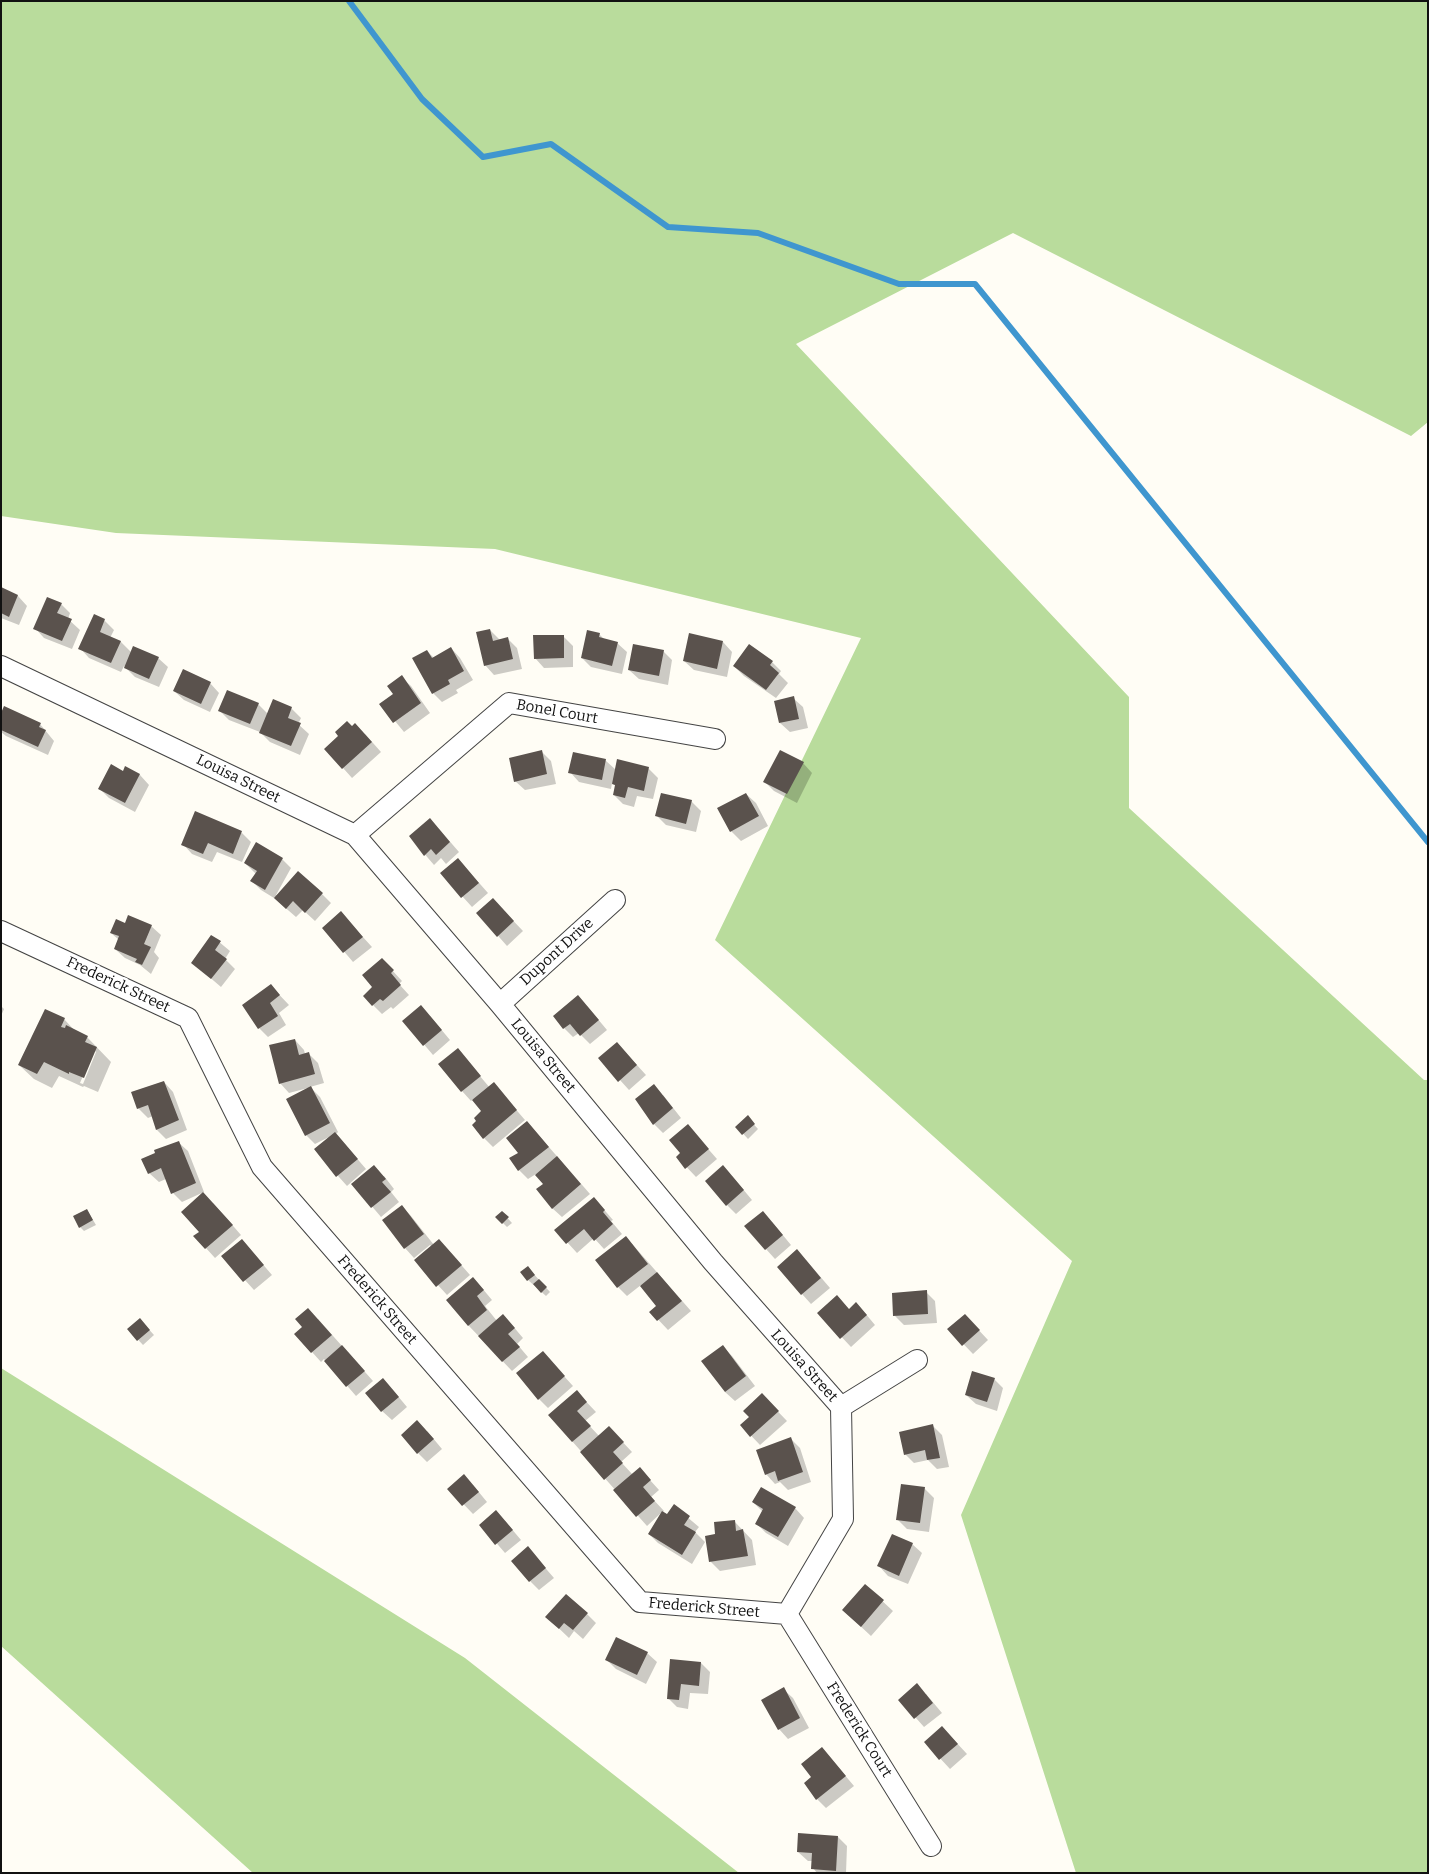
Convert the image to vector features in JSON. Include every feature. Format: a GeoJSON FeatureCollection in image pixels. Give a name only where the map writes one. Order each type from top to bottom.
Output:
{"type":"FeatureCollection","features":[{"type":"Feature","properties":{"kind":"street","name":"Louisa Street"},"geometry":{"type":"LineString","coordinates":[[1,666],[355,835],[500,1004],[713,1262],[841,1407],[843,1519],[787,1614]]}},
{"type":"Feature","properties":{"kind":"street","name":"Bonel Court"},"geometry":{"type":"LineString","coordinates":[[355,835],[509,703],[715,739]]}},
{"type":"Feature","properties":{"kind":"street","name":"Dupont Drive"},"geometry":{"type":"LineString","coordinates":[[500,1004],[615,900]]}},
{"type":"Feature","properties":{"kind":"street","name":"Frederick Street"},"geometry":{"type":"LineString","coordinates":[[1,931],[188,1018],[262,1167],[640,1602],[787,1614]]}},
{"type":"Feature","properties":{"kind":"street"},"geometry":{"type":"LineString","coordinates":[[841,1407],[917,1360]]}},
{"type":"Feature","properties":{"kind":"street","name":"Frederick Court"},"geometry":{"type":"LineString","coordinates":[[787,1614],[931,1846]]}},
{"type":"Feature","properties":{"kind":"green space"},"geometry":{"type":"Polygon","coordinates":[[[1,1],[1428,1],[1428,422],[1411,436],[1013,233],[796,344],[1129,697],[1129,808],[1424,1080],[1428,1080],[1428,1873],[1076,1873],[961,1515],[1072,1261],[715,940],[861,638],[495,549],[116,533],[1,516],[1,1]]]}},
{"type":"Feature","properties":{"kind":"green space"},"geometry":{"type":"Polygon","coordinates":[[[1,1368],[465,1658],[739,1873],[253,1873],[1,1646],[1,1368]]]}},
{"type":"Feature","properties":{"kind":"building"},"geometry":{"type":"Polygon","coordinates":[[[1,587],[18,595],[9,617],[1,613],[1,587]]]}},
{"type":"Feature","properties":{"kind":"building"},"geometry":{"type":"Polygon","coordinates":[[[47,597],[62,603],[57,613],[72,619],[62,641],[33,629],[47,597]]]}},
{"type":"Feature","properties":{"kind":"building"},"geometry":{"type":"Polygon","coordinates":[[[94,614],[105,619],[100,632],[121,641],[111,663],[78,649],[94,614]]]}},
{"type":"Feature","properties":{"kind":"building"},"geometry":{"type":"Polygon","coordinates":[[[490,629],[493,641],[508,637],[513,659],[484,666],[476,632],[490,629]]]}},
{"type":"Feature","properties":{"kind":"building"},"geometry":{"type":"Polygon","coordinates":[[[587,630],[600,633],[599,637],[618,642],[612,666],[581,658],[587,630]]]}},
{"type":"Feature","properties":{"kind":"building"},"geometry":{"type":"Polygon","coordinates":[[[689,633],[723,641],[717,669],[683,661],[689,633]]]}},
{"type":"Feature","properties":{"kind":"building"},"geometry":{"type":"Polygon","coordinates":[[[533,635],[564,635],[564,658],[534,659],[533,635]]]}},
{"type":"Feature","properties":{"kind":"building"},"geometry":{"type":"Polygon","coordinates":[[[633,644],[664,650],[659,676],[628,670],[633,644]]]}},
{"type":"Feature","properties":{"kind":"building"},"geometry":{"type":"Polygon","coordinates":[[[749,644],[773,661],[770,665],[779,673],[766,690],[733,666],[749,644]]]}},
{"type":"Feature","properties":{"kind":"building"},"geometry":{"type":"Polygon","coordinates":[[[133,646],[159,657],[149,679],[124,668],[133,646]]]}},
{"type":"Feature","properties":{"kind":"building"},"geometry":{"type":"Polygon","coordinates":[[[451,647],[464,671],[448,680],[450,684],[432,694],[412,658],[427,650],[432,658],[451,647]]]}},
{"type":"Feature","properties":{"kind":"building"},"geometry":{"type":"Polygon","coordinates":[[[183,669],[211,682],[201,704],[173,691],[183,669]]]}},
{"type":"Feature","properties":{"kind":"building"},"geometry":{"type":"Polygon","coordinates":[[[402,675],[421,703],[393,723],[379,704],[393,694],[387,686],[402,675]]]}},
{"type":"Feature","properties":{"kind":"building"},"geometry":{"type":"Polygon","coordinates":[[[227,690],[259,703],[250,724],[218,711],[227,690]]]}},
{"type":"Feature","properties":{"kind":"building"},"geometry":{"type":"Polygon","coordinates":[[[794,696],[799,719],[779,723],[774,701],[794,696]]]}},
{"type":"Feature","properties":{"kind":"building"},"geometry":{"type":"Polygon","coordinates":[[[273,699],[292,707],[288,718],[301,723],[291,746],[259,733],[273,699]]]}},
{"type":"Feature","properties":{"kind":"building"},"geometry":{"type":"Polygon","coordinates":[[[4,706],[41,723],[39,727],[46,730],[38,747],[1,730],[1,713],[4,706]]]}},
{"type":"Feature","properties":{"kind":"building"},"geometry":{"type":"Polygon","coordinates":[[[347,721],[352,726],[355,723],[372,742],[342,769],[324,749],[338,736],[335,732],[347,721]]]}},
{"type":"Feature","properties":{"kind":"building"},"geometry":{"type":"Polygon","coordinates":[[[542,750],[547,774],[514,782],[509,758],[542,750]]]}},
{"type":"Feature","properties":{"kind":"building"},"geometry":{"type":"Polygon","coordinates":[[[780,750],[804,762],[787,794],[763,782],[780,750]]]}},
{"type":"Feature","properties":{"kind":"building"},"geometry":{"type":"Polygon","coordinates":[[[573,752],[606,759],[602,780],[568,773],[573,752]]]}},
{"type":"Feature","properties":{"kind":"building"},"geometry":{"type":"Polygon","coordinates":[[[617,759],[649,767],[644,791],[628,787],[625,798],[613,795],[615,785],[612,784],[617,759]]]}},
{"type":"Feature","properties":{"kind":"building"},"geometry":{"type":"Polygon","coordinates":[[[111,764],[123,771],[125,766],[140,774],[125,803],[98,789],[111,764]]]}},
{"type":"Feature","properties":{"kind":"building"},"geometry":{"type":"Polygon","coordinates":[[[661,793],[692,800],[686,824],[655,816],[661,793]]]}},
{"type":"Feature","properties":{"kind":"building"},"geometry":{"type":"Polygon","coordinates":[[[746,793],[759,816],[730,832],[717,808],[746,793]]]}},
{"type":"Feature","properties":{"kind":"building"},"geometry":{"type":"Polygon","coordinates":[[[195,811],[242,831],[233,854],[208,843],[203,854],[181,845],[195,811]]]}},
{"type":"Feature","properties":{"kind":"building"},"geometry":{"type":"Polygon","coordinates":[[[430,818],[450,842],[436,855],[431,849],[424,856],[409,836],[430,818]]]}},
{"type":"Feature","properties":{"kind":"building"},"geometry":{"type":"Polygon","coordinates":[[[256,842],[283,858],[265,890],[250,881],[257,871],[244,863],[256,842]]]}},
{"type":"Feature","properties":{"kind":"building"},"geometry":{"type":"Polygon","coordinates":[[[458,858],[479,883],[461,898],[440,873],[458,858]]]}},
{"type":"Feature","properties":{"kind":"building"},"geometry":{"type":"Polygon","coordinates":[[[298,871],[323,893],[305,913],[293,901],[286,909],[274,898],[298,871]]]}},
{"type":"Feature","properties":{"kind":"building"},"geometry":{"type":"Polygon","coordinates":[[[493,898],[514,921],[497,937],[476,913],[493,898]]]}},
{"type":"Feature","properties":{"kind":"building"},"geometry":{"type":"Polygon","coordinates":[[[341,911],[363,937],[343,953],[322,928],[341,911]]]}},
{"type":"Feature","properties":{"kind":"building"},"geometry":{"type":"Polygon","coordinates":[[[128,915],[152,925],[144,944],[151,947],[142,965],[135,962],[137,959],[114,949],[119,936],[110,933],[116,919],[125,923],[128,915]]]}},
{"type":"Feature","properties":{"kind":"building"},"geometry":{"type":"Polygon","coordinates":[[[211,935],[221,941],[215,950],[227,959],[211,979],[191,963],[211,935]]]}},
{"type":"Feature","properties":{"kind":"building"},"geometry":{"type":"Polygon","coordinates":[[[382,958],[394,970],[391,973],[401,985],[383,1001],[380,999],[372,1006],[363,996],[372,987],[362,975],[382,958]]]}},
{"type":"Feature","properties":{"kind":"building"},"geometry":{"type":"Polygon","coordinates":[[[271,984],[280,995],[270,1003],[278,1016],[258,1029],[242,1005],[271,984]]]}},
{"type":"Feature","properties":{"kind":"building"},"geometry":{"type":"Polygon","coordinates":[[[578,995],[599,1020],[580,1036],[570,1024],[563,1029],[553,1016],[578,995]]]}},
{"type":"Feature","properties":{"kind":"building"},"geometry":{"type":"Polygon","coordinates":[[[421,1005],[442,1030],[423,1046],[402,1021],[421,1005]]]}},
{"type":"Feature","properties":{"kind":"building"},"geometry":{"type":"Polygon","coordinates":[[[45,1009],[65,1018],[61,1027],[65,1028],[66,1025],[88,1036],[85,1042],[97,1047],[84,1078],[69,1072],[69,1074],[44,1062],[37,1074],[18,1065],[45,1009]]]}},
{"type":"Feature","properties":{"kind":"building"},"geometry":{"type":"Polygon","coordinates":[[[295,1039],[299,1055],[309,1052],[315,1074],[279,1084],[269,1045],[295,1039]]]}},
{"type":"Feature","properties":{"kind":"building"},"geometry":{"type":"Polygon","coordinates":[[[617,1042],[637,1065],[618,1082],[598,1058],[617,1042]]]}},
{"type":"Feature","properties":{"kind":"building"},"geometry":{"type":"Polygon","coordinates":[[[458,1048],[481,1076],[461,1092],[438,1064],[458,1048]]]}},
{"type":"Feature","properties":{"kind":"building"},"geometry":{"type":"Polygon","coordinates":[[[164,1081],[179,1120],[156,1130],[148,1105],[137,1109],[131,1092],[164,1081]]]}},
{"type":"Feature","properties":{"kind":"building"},"geometry":{"type":"Polygon","coordinates":[[[494,1082],[517,1110],[483,1139],[472,1125],[476,1121],[474,1118],[481,1111],[472,1100],[494,1082]]]}},
{"type":"Feature","properties":{"kind":"building"},"geometry":{"type":"Polygon","coordinates":[[[654,1084],[673,1108],[653,1125],[635,1099],[654,1084]]]}},
{"type":"Feature","properties":{"kind":"building"},"geometry":{"type":"Polygon","coordinates":[[[311,1086],[330,1123],[305,1136],[286,1099],[311,1086]]]}},
{"type":"Feature","properties":{"kind":"building"},"geometry":{"type":"Polygon","coordinates":[[[748,1115],[755,1124],[742,1135],[735,1127],[748,1115]]]}},
{"type":"Feature","properties":{"kind":"building"},"geometry":{"type":"Polygon","coordinates":[[[527,1121],[549,1147],[518,1171],[509,1158],[518,1153],[506,1138],[527,1121]]]}},
{"type":"Feature","properties":{"kind":"building"},"geometry":{"type":"Polygon","coordinates":[[[688,1124],[709,1149],[685,1169],[676,1157],[680,1153],[669,1140],[688,1124]]]}},
{"type":"Feature","properties":{"kind":"building"},"geometry":{"type":"Polygon","coordinates":[[[335,1132],[358,1159],[336,1177],[314,1149],[335,1132]]]}},
{"type":"Feature","properties":{"kind":"building"},"geometry":{"type":"Polygon","coordinates":[[[179,1141],[196,1183],[171,1194],[161,1168],[148,1174],[141,1159],[155,1153],[154,1150],[179,1141]]]}},
{"type":"Feature","properties":{"kind":"building"},"geometry":{"type":"Polygon","coordinates":[[[557,1156],[581,1184],[552,1209],[536,1189],[543,1184],[535,1175],[557,1156]]]}},
{"type":"Feature","properties":{"kind":"building"},"geometry":{"type":"Polygon","coordinates":[[[374,1165],[386,1179],[382,1182],[391,1192],[371,1208],[351,1184],[374,1165]]]}},
{"type":"Feature","properties":{"kind":"building"},"geometry":{"type":"Polygon","coordinates":[[[723,1165],[744,1190],[726,1206],[705,1181],[723,1165]]]}},
{"type":"Feature","properties":{"kind":"building"},"geometry":{"type":"Polygon","coordinates":[[[203,1192],[233,1225],[205,1249],[193,1236],[199,1232],[181,1212],[203,1192]]]}},
{"type":"Feature","properties":{"kind":"building"},"geometry":{"type":"Polygon","coordinates":[[[594,1197],[605,1210],[603,1212],[613,1224],[594,1241],[584,1229],[566,1244],[554,1230],[594,1197]]]}},
{"type":"Feature","properties":{"kind":"building"},"geometry":{"type":"Polygon","coordinates":[[[402,1205],[424,1234],[404,1249],[382,1220],[402,1205]]]}},
{"type":"Feature","properties":{"kind":"building"},"geometry":{"type":"Polygon","coordinates":[[[87,1209],[93,1220],[79,1228],[73,1216],[87,1209]]]}},
{"type":"Feature","properties":{"kind":"building"},"geometry":{"type":"Polygon","coordinates":[[[502,1211],[509,1217],[502,1224],[495,1217],[502,1211]]]}},
{"type":"Feature","properties":{"kind":"building"},"geometry":{"type":"Polygon","coordinates":[[[763,1211],[783,1235],[765,1250],[744,1226],[763,1211]]]}},
{"type":"Feature","properties":{"kind":"building"},"geometry":{"type":"Polygon","coordinates":[[[626,1236],[648,1264],[617,1288],[595,1260],[626,1236]]]}},
{"type":"Feature","properties":{"kind":"building"},"geometry":{"type":"Polygon","coordinates":[[[242,1239],[264,1265],[243,1282],[221,1256],[242,1239]]]}},
{"type":"Feature","properties":{"kind":"building"},"geometry":{"type":"Polygon","coordinates":[[[439,1239],[462,1265],[436,1287],[414,1260],[439,1239]]]}},
{"type":"Feature","properties":{"kind":"building"},"geometry":{"type":"Polygon","coordinates":[[[797,1249],[821,1278],[801,1295],[777,1267],[797,1249]]]}},
{"type":"Feature","properties":{"kind":"building"},"geometry":{"type":"Polygon","coordinates":[[[528,1266],[535,1275],[527,1281],[520,1272],[528,1266]]]}},
{"type":"Feature","properties":{"kind":"building"},"geometry":{"type":"Polygon","coordinates":[[[657,1272],[682,1301],[657,1321],[649,1312],[656,1306],[640,1286],[657,1272]]]}},
{"type":"Feature","properties":{"kind":"building"},"geometry":{"type":"Polygon","coordinates":[[[473,1277],[484,1290],[477,1296],[487,1310],[468,1326],[446,1300],[473,1277]]]}},
{"type":"Feature","properties":{"kind":"building"},"geometry":{"type":"Polygon","coordinates":[[[539,1279],[547,1287],[541,1293],[533,1284],[539,1279]]]}},
{"type":"Feature","properties":{"kind":"building"},"geometry":{"type":"Polygon","coordinates":[[[927,1290],[928,1314],[893,1316],[892,1293],[927,1290]]]}},
{"type":"Feature","properties":{"kind":"building"},"geometry":{"type":"Polygon","coordinates":[[[837,1295],[849,1309],[856,1302],[867,1315],[840,1339],[817,1313],[837,1295]]]}},
{"type":"Feature","properties":{"kind":"building"},"geometry":{"type":"Polygon","coordinates":[[[308,1308],[332,1335],[311,1353],[294,1334],[302,1327],[295,1319],[308,1308]]]}},
{"type":"Feature","properties":{"kind":"building"},"geometry":{"type":"Polygon","coordinates":[[[503,1314],[515,1328],[508,1334],[520,1347],[502,1362],[478,1336],[503,1314]]]}},
{"type":"Feature","properties":{"kind":"building"},"geometry":{"type":"Polygon","coordinates":[[[965,1314],[980,1330],[962,1346],[947,1329],[965,1314]]]}},
{"type":"Feature","properties":{"kind":"building"},"geometry":{"type":"Polygon","coordinates":[[[140,1318],[150,1330],[137,1341],[127,1329],[140,1318]]]}},
{"type":"Feature","properties":{"kind":"building"},"geometry":{"type":"Polygon","coordinates":[[[342,1345],[365,1371],[346,1387],[324,1361],[342,1345]]]}},
{"type":"Feature","properties":{"kind":"building"},"geometry":{"type":"Polygon","coordinates":[[[723,1345],[746,1376],[725,1392],[701,1361],[723,1345]]]}},
{"type":"Feature","properties":{"kind":"building"},"geometry":{"type":"Polygon","coordinates":[[[543,1351],[565,1376],[538,1400],[516,1373],[543,1351]]]}},
{"type":"Feature","properties":{"kind":"building"},"geometry":{"type":"Polygon","coordinates":[[[972,1371],[995,1378],[987,1402],[965,1395],[972,1371]]]}},
{"type":"Feature","properties":{"kind":"building"},"geometry":{"type":"Polygon","coordinates":[[[383,1378],[399,1397],[381,1412],[365,1393],[383,1378]]]}},
{"type":"Feature","properties":{"kind":"building"},"geometry":{"type":"Polygon","coordinates":[[[577,1390],[587,1402],[577,1411],[591,1426],[572,1442],[548,1415],[577,1390]]]}},
{"type":"Feature","properties":{"kind":"building"},"geometry":{"type":"Polygon","coordinates":[[[762,1393],[779,1411],[750,1437],[740,1425],[749,1417],[743,1411],[762,1393]]]}},
{"type":"Feature","properties":{"kind":"building"},"geometry":{"type":"Polygon","coordinates":[[[417,1420],[434,1439],[417,1454],[401,1435],[417,1420]]]}},
{"type":"Feature","properties":{"kind":"building"},"geometry":{"type":"Polygon","coordinates":[[[933,1424],[940,1458],[927,1460],[925,1450],[904,1455],[899,1432],[933,1424]]]}},
{"type":"Feature","properties":{"kind":"building"},"geometry":{"type":"Polygon","coordinates":[[[609,1426],[624,1442],[613,1452],[623,1463],[604,1480],[580,1452],[609,1426]]]}},
{"type":"Feature","properties":{"kind":"building"},"geometry":{"type":"Polygon","coordinates":[[[791,1437],[803,1472],[778,1481],[775,1471],[765,1475],[756,1450],[791,1437]]]}},
{"type":"Feature","properties":{"kind":"building"},"geometry":{"type":"Polygon","coordinates":[[[640,1467],[651,1480],[643,1487],[655,1501],[636,1517],[613,1490],[640,1467]]]}},
{"type":"Feature","properties":{"kind":"building"},"geometry":{"type":"Polygon","coordinates":[[[464,1474],[479,1492],[462,1506],[447,1489],[464,1474]]]}},
{"type":"Feature","properties":{"kind":"building"},"geometry":{"type":"Polygon","coordinates":[[[901,1484],[925,1487],[920,1523],[896,1520],[901,1484]]]}},
{"type":"Feature","properties":{"kind":"building"},"geometry":{"type":"Polygon","coordinates":[[[761,1487],[796,1507],[778,1537],[755,1524],[763,1509],[752,1502],[761,1487]]]}},
{"type":"Feature","properties":{"kind":"building"},"geometry":{"type":"Polygon","coordinates":[[[674,1504],[690,1516],[684,1525],[696,1532],[682,1555],[648,1534],[662,1511],[667,1514],[674,1504]]]}},
{"type":"Feature","properties":{"kind":"building"},"geometry":{"type":"Polygon","coordinates":[[[496,1510],[513,1530],[495,1545],[479,1525],[496,1510]]]}},
{"type":"Feature","properties":{"kind":"building"},"geometry":{"type":"Polygon","coordinates":[[[735,1520],[736,1531],[743,1529],[748,1556],[709,1562],[705,1536],[715,1534],[714,1522],[735,1520]]]}},
{"type":"Feature","properties":{"kind":"building"},"geometry":{"type":"Polygon","coordinates":[[[892,1534],[913,1543],[899,1576],[877,1566],[892,1534]]]}},
{"type":"Feature","properties":{"kind":"building"},"geometry":{"type":"Polygon","coordinates":[[[528,1546],[546,1568],[529,1582],[511,1561],[528,1546]]]}},
{"type":"Feature","properties":{"kind":"building"},"geometry":{"type":"Polygon","coordinates":[[[865,1584],[884,1600],[861,1627],[842,1610],[865,1584]]]}},
{"type":"Feature","properties":{"kind":"building"},"geometry":{"type":"Polygon","coordinates":[[[566,1594],[588,1613],[573,1630],[564,1623],[559,1629],[545,1617],[566,1594]]]}},
{"type":"Feature","properties":{"kind":"building"},"geometry":{"type":"Polygon","coordinates":[[[616,1637],[648,1652],[637,1675],[605,1660],[616,1637]]]}},
{"type":"Feature","properties":{"kind":"building"},"geometry":{"type":"Polygon","coordinates":[[[670,1659],[701,1662],[699,1686],[681,1684],[679,1700],[667,1699],[670,1659]]]}},
{"type":"Feature","properties":{"kind":"building"},"geometry":{"type":"Polygon","coordinates":[[[917,1683],[933,1703],[914,1719],[898,1700],[917,1683]]]}},
{"type":"Feature","properties":{"kind":"building"},"geometry":{"type":"Polygon","coordinates":[[[784,1687],[800,1718],[778,1730],[761,1700],[784,1687]]]}},
{"type":"Feature","properties":{"kind":"building"},"geometry":{"type":"Polygon","coordinates":[[[942,1726],[958,1744],[939,1760],[924,1742],[942,1726]]]}},
{"type":"Feature","properties":{"kind":"building"},"geometry":{"type":"Polygon","coordinates":[[[822,1747],[846,1776],[816,1800],[804,1783],[811,1777],[801,1764],[822,1747]]]}},
{"type":"Feature","properties":{"kind":"building"},"geometry":{"type":"Polygon","coordinates":[[[798,1833],[838,1836],[836,1871],[811,1869],[812,1853],[797,1852],[798,1833]]]}},
{"type":"Feature","properties":{"kind":"waterway"},"geometry":{"type":"LineString","coordinates":[[349,1],[422,99],[483,157],[551,144],[668,227],[758,233],[899,284],[975,284],[1428,842]]}}]}
